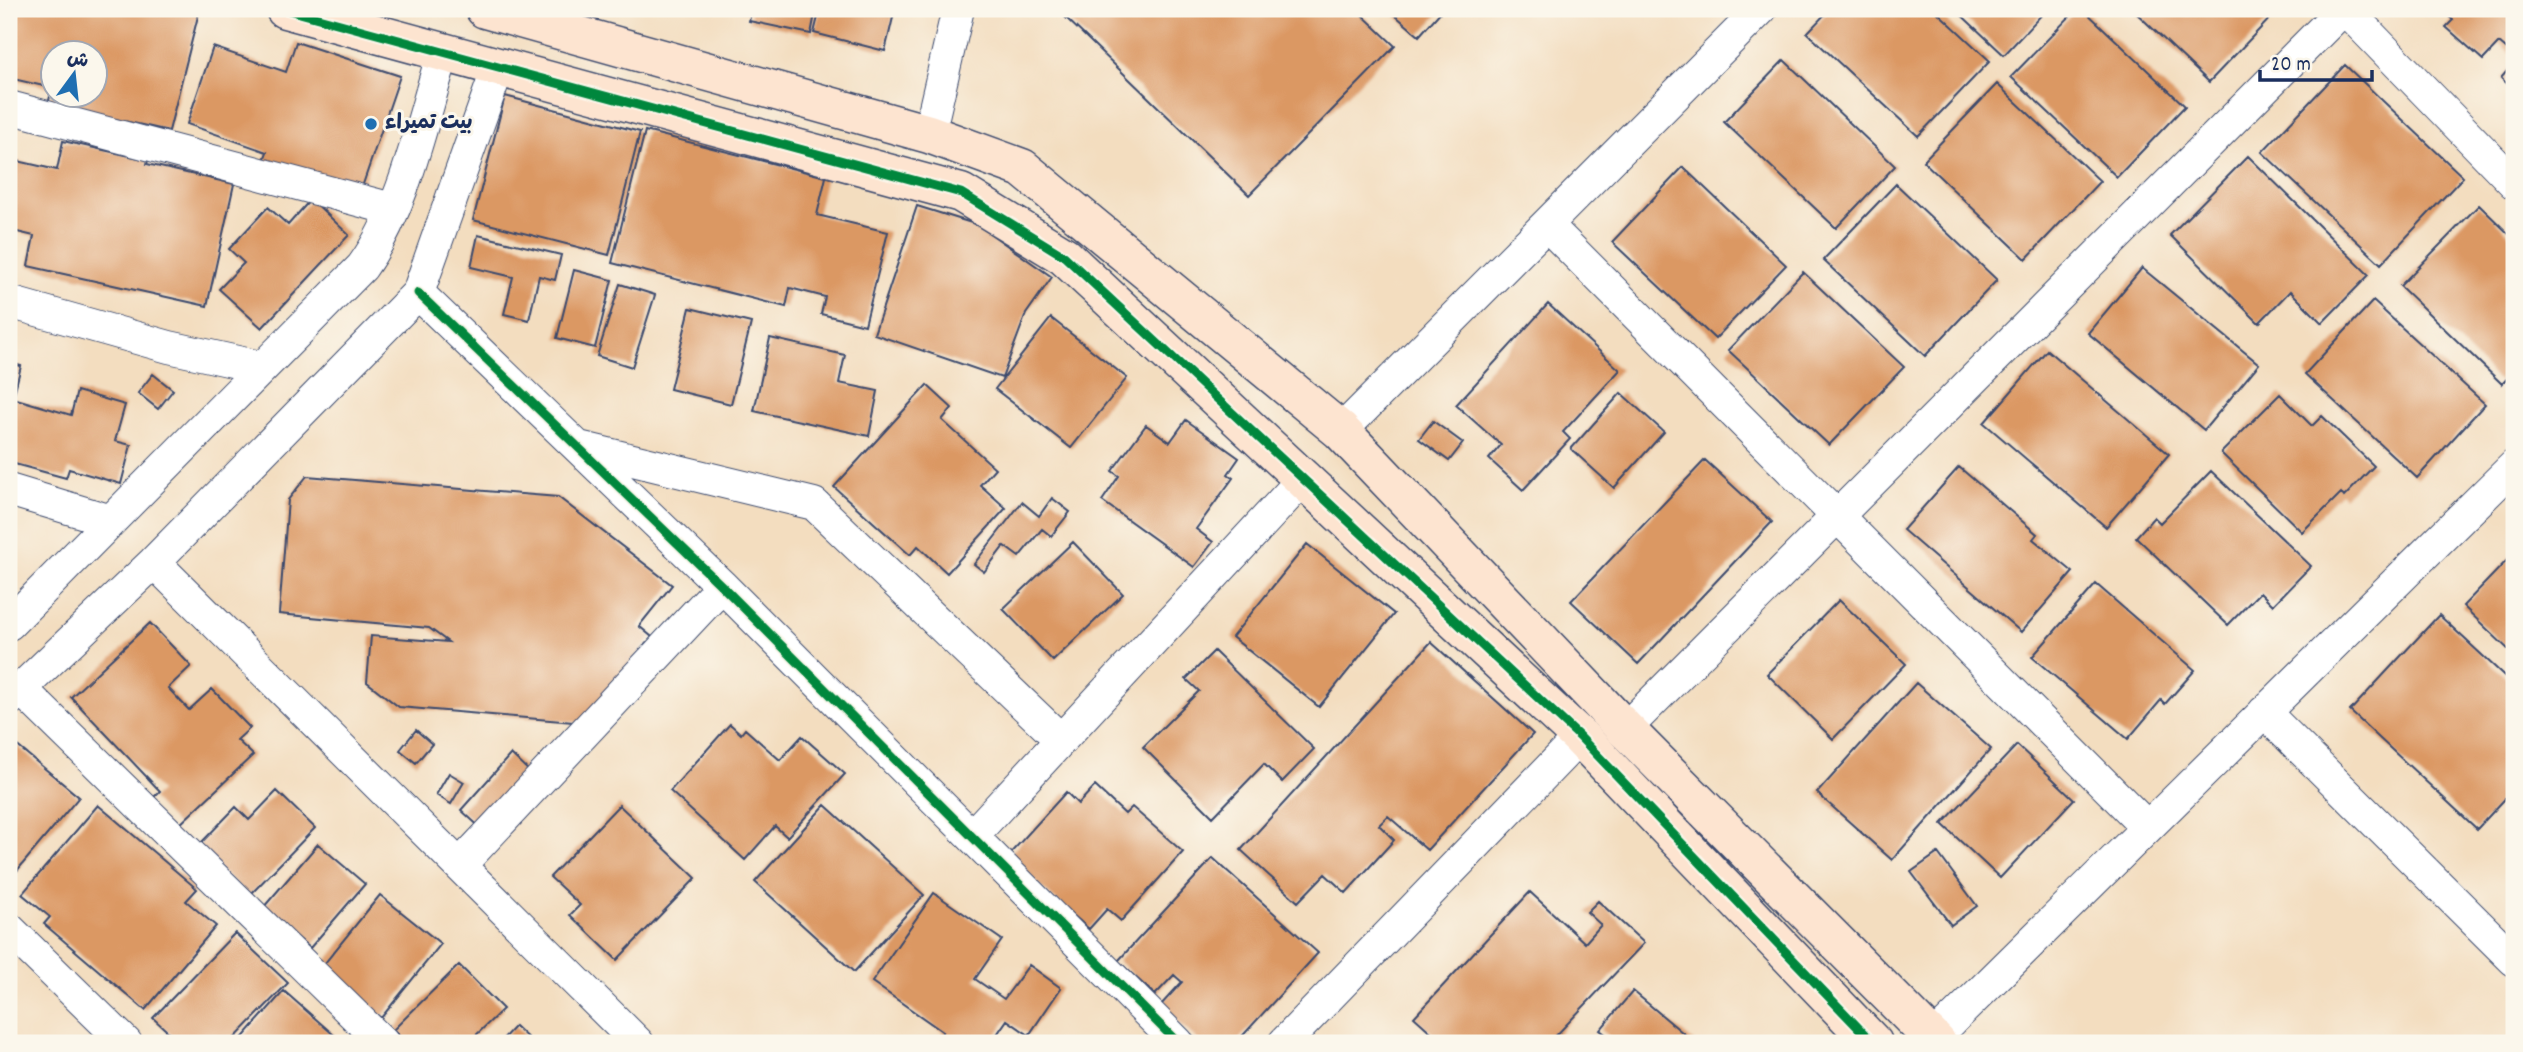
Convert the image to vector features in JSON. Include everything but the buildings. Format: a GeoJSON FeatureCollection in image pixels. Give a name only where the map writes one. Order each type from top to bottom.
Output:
{"type":"FeatureCollection","features":[{"type":"Feature","properties":{"kind":"street"},"geometry":{"type":"LineString","coordinates":[[285,9],[961,192],[1064,256],[1305,477],[1580,737],[1873,1043]]}},
{"type":"Feature","properties":{"kind":"street"},"geometry":{"type":"LineString","coordinates":[[485,9],[929,134],[1022,168],[1341,431],[1625,729],[1935,1041],[2147,827],[2514,466]]}},
{"type":"Feature","properties":{"kind":"street"},"geometry":{"type":"LineString","coordinates":[[929,134],[958,9]]}},
{"type":"Feature","properties":{"kind":"street"},"geometry":{"type":"LineString","coordinates":[[1341,431],[1761,9]]}},
{"type":"Feature","properties":{"kind":"street"},"geometry":{"type":"LineString","coordinates":[[1625,729],[2344,9],[2514,183]]}},
{"type":"Feature","properties":{"kind":"street"},"geometry":{"type":"LineString","coordinates":[[9,624],[108,520],[362,267],[377,246],[392,209],[443,50]]}},
{"type":"Feature","properties":{"kind":"street"},"geometry":{"type":"LineString","coordinates":[[383,1043],[15,695],[154,562],[418,293],[499,65]]}},
{"type":"Feature","properties":{"kind":"street"},"geometry":{"type":"LineString","coordinates":[[9,107],[392,209]]}},
{"type":"Feature","properties":{"kind":"street"},"geometry":{"type":"LineString","coordinates":[[1547,225],[2147,827]]}},
{"type":"Feature","properties":{"kind":"street"},"geometry":{"type":"LineString","coordinates":[[418,293],[722,586],[1178,1043]]}},
{"type":"Feature","properties":{"kind":"street"},"geometry":{"type":"LineString","coordinates":[[9,302],[169,347],[260,367]]}},
{"type":"Feature","properties":{"kind":"street"},"geometry":{"type":"LineString","coordinates":[[578,447],[814,504],[1061,740]]}},
{"type":"Feature","properties":{"kind":"street"},"geometry":{"type":"LineString","coordinates":[[972,836],[1305,477]]}},
{"type":"Feature","properties":{"kind":"street"},"geometry":{"type":"LineString","coordinates":[[9,490],[108,520]]}},
{"type":"Feature","properties":{"kind":"street"},"geometry":{"type":"LineString","coordinates":[[154,562],[461,864],[638,1043]]}},
{"type":"Feature","properties":{"kind":"street"},"geometry":{"type":"LineString","coordinates":[[461,864],[722,586]]}},
{"type":"Feature","properties":{"kind":"street"},"geometry":{"type":"LineString","coordinates":[[2264,712],[2514,960]]}},
{"type":"Feature","properties":{"kind":"street"},"geometry":{"type":"LineString","coordinates":[[1284,1043],[1580,737]]}},
{"type":"Feature","properties":{"kind":"street"},"geometry":{"type":"LineString","coordinates":[[9,929],[126,1043]]}},
{"type":"Feature","properties":{"kind":"cycle path"},"geometry":{"type":"LineString","coordinates":[[285,9],[961,193],[1064,256],[1580,737],[1873,1043]]}},
{"type":"Feature","properties":{"kind":"cycle path"},"geometry":{"type":"LineString","coordinates":[[418,293],[722,586],[1178,1043]]}},
{"type":"Feature","properties":{"kind":"place","name":"بيت تميراء"},"geometry":{"type":"Point","coordinates":[371,124]}}]}
